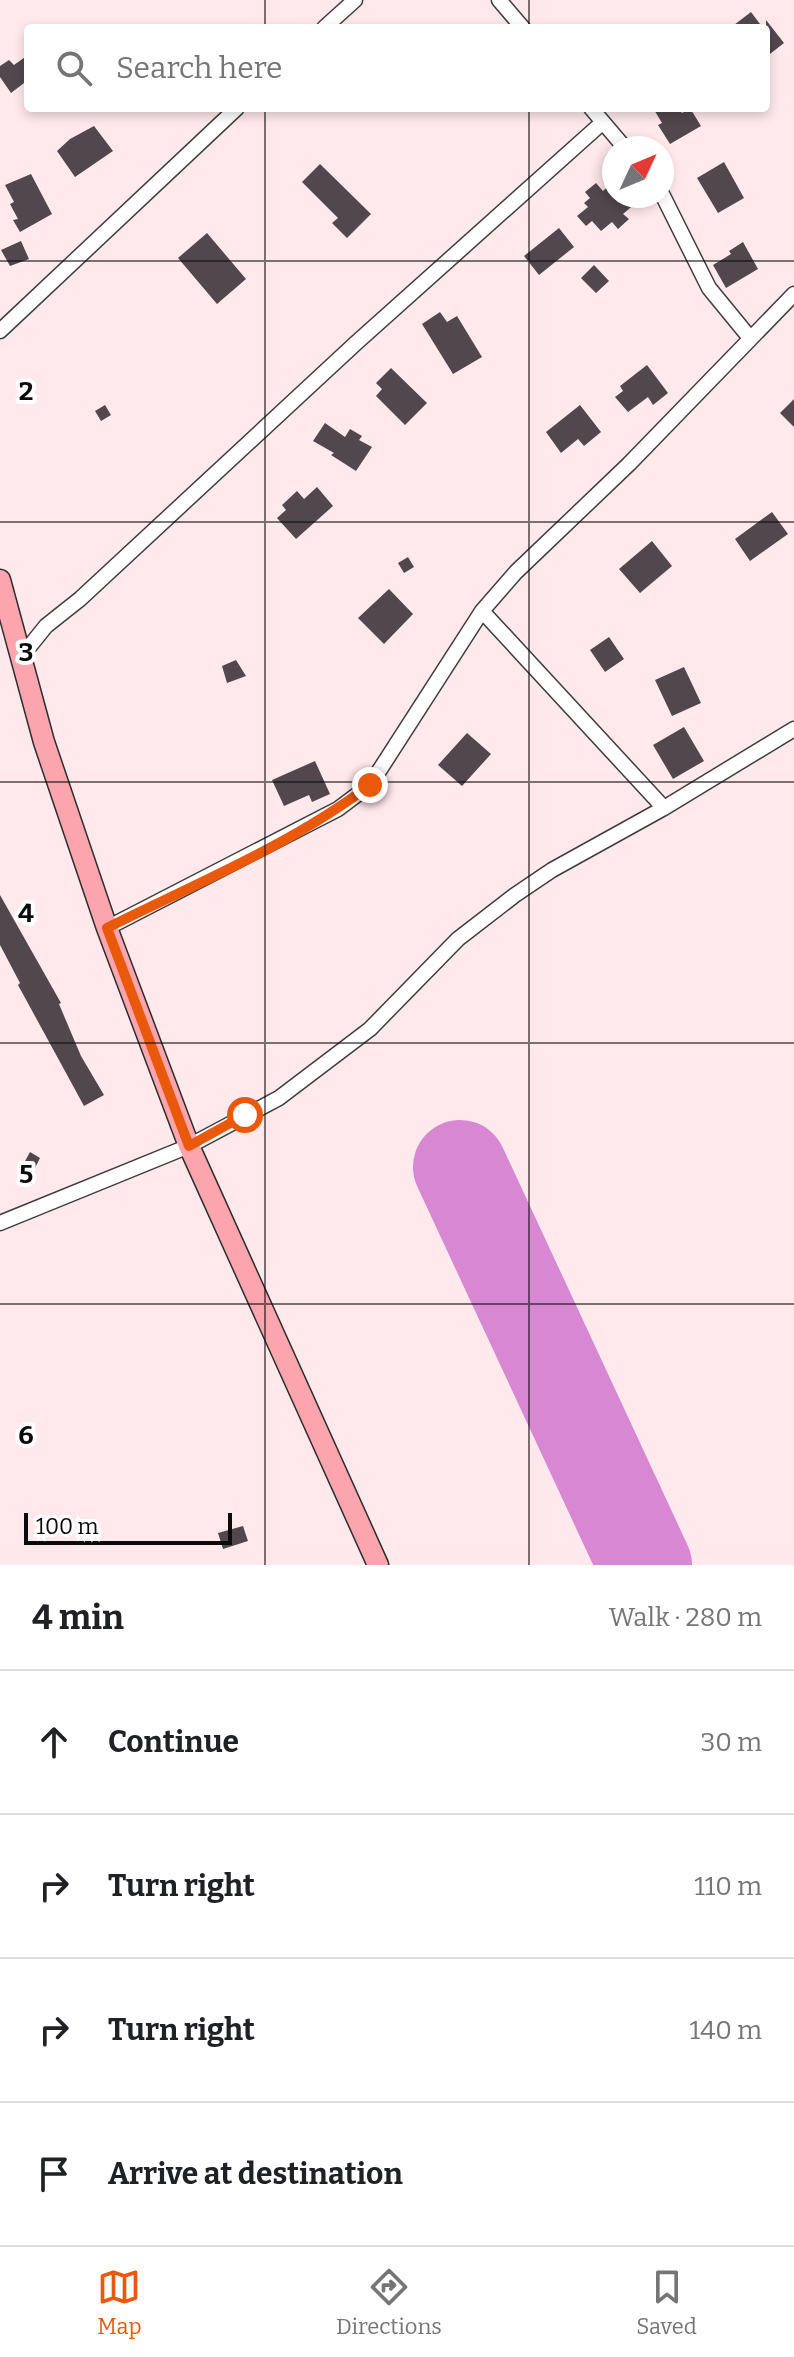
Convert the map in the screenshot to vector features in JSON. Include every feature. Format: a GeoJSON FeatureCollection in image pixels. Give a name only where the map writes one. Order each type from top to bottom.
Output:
{"type":"FeatureCollection","features":[{"type":"Feature","properties":{"kind":"main road"},"geometry":{"type":"LineString","coordinates":[[0,580],[44,742],[107,928],[189,1146],[378,1565]]}},
{"type":"Feature","properties":{"kind":"street"},"geometry":{"type":"LineString","coordinates":[[328,24],[355,0]]}},
{"type":"Feature","properties":{"kind":"street"},"geometry":{"type":"LineString","coordinates":[[499,0],[520,24]]}},
{"type":"Feature","properties":{"kind":"street"},"geometry":{"type":"LineString","coordinates":[[0,331],[233,112]]}},
{"type":"Feature","properties":{"kind":"street"},"geometry":{"type":"LineString","coordinates":[[594,112],[615,136]]}},
{"type":"Feature","properties":{"kind":"street"},"geometry":{"type":"LineString","coordinates":[[21,657],[46,626],[80,599],[356,343],[603,122]]}},
{"type":"Feature","properties":{"kind":"street"},"geometry":{"type":"LineString","coordinates":[[669,208],[709,288],[750,338]]}},
{"type":"Feature","properties":{"kind":"street"},"geometry":{"type":"LineString","coordinates":[[107,928],[265,849],[338,809],[370,785],[482,611],[516,572],[629,464],[794,294]]}},
{"type":"Feature","properties":{"kind":"street"},"geometry":{"type":"LineString","coordinates":[[482,611],[664,808]]}},
{"type":"Feature","properties":{"kind":"street"},"geometry":{"type":"LineString","coordinates":[[0,1223],[189,1146],[279,1098],[370,1029],[458,939],[515,895],[552,870],[664,808],[794,729]]}},
{"type":"Feature","properties":{"kind":"building"},"geometry":{"type":"Polygon","coordinates":[[[751,12],[760,24],[735,24],[751,12]]]}},
{"type":"Feature","properties":{"kind":"building"},"geometry":{"type":"Polygon","coordinates":[[[770,25],[784,43],[770,54],[770,25]]]}},
{"type":"Feature","properties":{"kind":"building"},"geometry":{"type":"Polygon","coordinates":[[[24,58],[24,83],[11,93],[0,77],[0,66],[9,60],[14,65],[24,58]]]}},
{"type":"Feature","properties":{"kind":"building"},"geometry":{"type":"Polygon","coordinates":[[[655,112],[692,112],[701,126],[674,142],[674,136],[665,136],[658,125],[662,123],[655,112]]]}},
{"type":"Feature","properties":{"kind":"building"},"geometry":{"type":"Polygon","coordinates":[[[94,126],[113,151],[75,177],[57,151],[70,139],[94,126]]]}},
{"type":"Feature","properties":{"kind":"building"},"geometry":{"type":"Polygon","coordinates":[[[724,162],[744,198],[718,213],[697,178],[724,162]]]}},
{"type":"Feature","properties":{"kind":"building"},"geometry":{"type":"Polygon","coordinates":[[[320,164],[371,214],[347,238],[332,223],[338,218],[302,182],[320,164]]]}},
{"type":"Feature","properties":{"kind":"building"},"geometry":{"type":"Polygon","coordinates":[[[31,174],[52,214],[20,232],[13,220],[18,219],[10,204],[14,202],[5,185],[31,174]]]}},
{"type":"Feature","properties":{"kind":"building"},"geometry":{"type":"Polygon","coordinates":[[[596,183],[602,190],[602,208],[630,208],[623,214],[629,219],[618,229],[612,222],[601,231],[592,221],[586,226],[577,216],[588,207],[584,203],[590,198],[585,192],[596,183]]]}},
{"type":"Feature","properties":{"kind":"building"},"geometry":{"type":"Polygon","coordinates":[[[559,228],[574,247],[539,275],[524,256],[559,228]]]}},
{"type":"Feature","properties":{"kind":"building"},"geometry":{"type":"Polygon","coordinates":[[[207,233],[246,279],[217,304],[178,258],[207,233]]]}},
{"type":"Feature","properties":{"kind":"building"},"geometry":{"type":"Polygon","coordinates":[[[21,241],[29,259],[10,266],[1,250],[21,241]]]}},
{"type":"Feature","properties":{"kind":"building"},"geometry":{"type":"Polygon","coordinates":[[[743,242],[758,269],[726,288],[713,265],[743,242]]]}},
{"type":"Feature","properties":{"kind":"building"},"geometry":{"type":"Polygon","coordinates":[[[594,265],[609,281],[596,293],[581,278],[594,265]]]}},
{"type":"Feature","properties":{"kind":"building"},"geometry":{"type":"Polygon","coordinates":[[[440,312],[447,322],[457,316],[482,357],[453,374],[422,324],[440,312]]]}},
{"type":"Feature","properties":{"kind":"building"},"geometry":{"type":"Polygon","coordinates":[[[647,365],[668,393],[653,405],[648,397],[628,412],[615,397],[623,391],[620,386],[647,365]]]}},
{"type":"Feature","properties":{"kind":"building"},"geometry":{"type":"Polygon","coordinates":[[[391,368],[427,403],[405,425],[376,396],[382,389],[376,383],[391,368]]]}},
{"type":"Feature","properties":{"kind":"building"},"geometry":{"type":"Polygon","coordinates":[[[794,399],[794,427],[780,413],[794,399]]]}},
{"type":"Feature","properties":{"kind":"building"},"geometry":{"type":"Polygon","coordinates":[[[105,405],[111,415],[101,421],[95,411],[105,405]]]}},
{"type":"Feature","properties":{"kind":"building"},"geometry":{"type":"Polygon","coordinates":[[[580,405],[601,432],[584,446],[578,439],[561,453],[546,432],[580,405]]]}},
{"type":"Feature","properties":{"kind":"building"},"geometry":{"type":"Polygon","coordinates":[[[325,423],[345,437],[350,429],[362,436],[359,440],[372,447],[356,471],[313,441],[325,423]]]}},
{"type":"Feature","properties":{"kind":"building"},"geometry":{"type":"Polygon","coordinates":[[[317,487],[333,506],[296,539],[277,518],[286,510],[282,505],[297,491],[304,499],[317,487]]]}},
{"type":"Feature","properties":{"kind":"building"},"geometry":{"type":"Polygon","coordinates":[[[772,512],[788,534],[750,561],[735,539],[772,512]]]}},
{"type":"Feature","properties":{"kind":"building"},"geometry":{"type":"Polygon","coordinates":[[[652,541],[672,566],[640,593],[619,569],[652,541]]]}},
{"type":"Feature","properties":{"kind":"building"},"geometry":{"type":"Polygon","coordinates":[[[408,557],[414,567],[404,573],[398,563],[408,557]]]}},
{"type":"Feature","properties":{"kind":"building"},"geometry":{"type":"Polygon","coordinates":[[[389,589],[413,614],[384,644],[358,618],[389,589]]]}},
{"type":"Feature","properties":{"kind":"building"},"geometry":{"type":"Polygon","coordinates":[[[609,637],[624,659],[605,672],[590,650],[609,637]]]}},
{"type":"Feature","properties":{"kind":"building"},"geometry":{"type":"Polygon","coordinates":[[[236,660],[246,676],[227,683],[222,666],[236,660]]]}},
{"type":"Feature","properties":{"kind":"building"},"geometry":{"type":"Polygon","coordinates":[[[684,667],[701,703],[672,716],[655,680],[684,667]]]}},
{"type":"Feature","properties":{"kind":"building"},"geometry":{"type":"Polygon","coordinates":[[[684,727],[704,761],[673,779],[653,745],[684,727]]]}},
{"type":"Feature","properties":{"kind":"building"},"geometry":{"type":"Polygon","coordinates":[[[467,733],[491,754],[462,786],[438,765],[467,733]]]}},
{"type":"Feature","properties":{"kind":"building"},"geometry":{"type":"Polygon","coordinates":[[[315,761],[330,794],[312,802],[309,795],[284,806],[272,780],[315,761]]]}},
{"type":"Feature","properties":{"kind":"building"},"geometry":{"type":"Polygon","coordinates":[[[0,895],[61,1003],[81,1056],[104,1095],[84,1106],[18,985],[20,983],[0,945],[0,895]]]}},
{"type":"Feature","properties":{"kind":"building"},"geometry":{"type":"Polygon","coordinates":[[[30,1152],[40,1158],[35,1168],[24,1163],[30,1152]]]}},
{"type":"Feature","properties":{"kind":"building"},"geometry":{"type":"Polygon","coordinates":[[[243,1526],[248,1541],[223,1549],[218,1533],[243,1526]]]}},
{"type":"Feature","properties":{"kind":"runway"},"geometry":{"type":"LineString","coordinates":[[460,1167],[645,1565]]}},
{"type":"Feature","properties":{"kind":"route"},"geometry":{"type":"LineString","coordinates":[[245,1115],[189,1146],[107,928],[265,849],[338,809],[370,785]]}}]}
